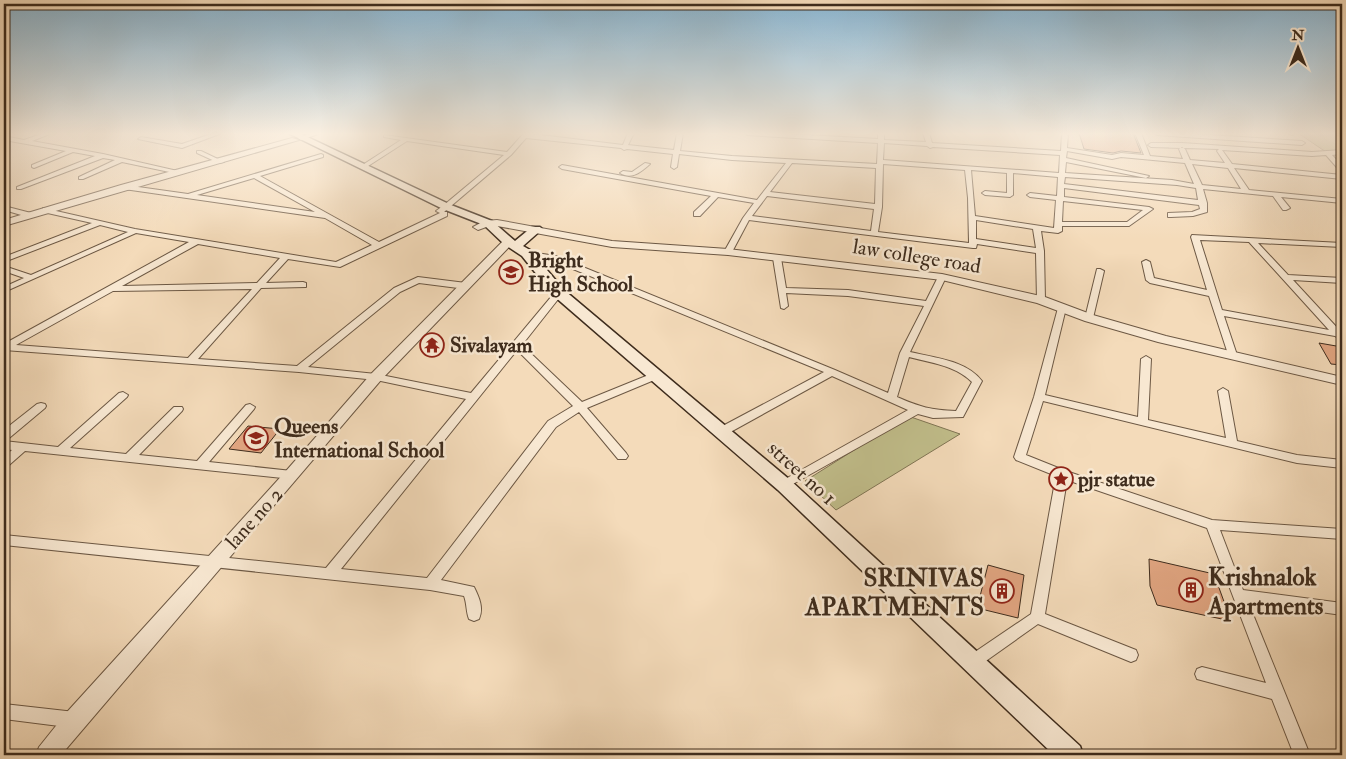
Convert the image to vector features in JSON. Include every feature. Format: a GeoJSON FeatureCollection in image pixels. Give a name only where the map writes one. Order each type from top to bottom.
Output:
{"type":"FeatureCollection","features":[{"type":"Feature","properties":{"kind":"main road"},"geometry":{"type":"LineString","coordinates":[[345,168],[483,225],[512,243],[536,229]]}},
{"type":"Feature","properties":{"kind":"main road"},"geometry":{"type":"LineString","coordinates":[[366,168],[443,210]]}},
{"type":"Feature","properties":{"kind":"main road","name":"street no 1"},"geometry":{"type":"LineString","coordinates":[[512,243],[559,293],[784,485],[971,663],[1071,755]]}},
{"type":"Feature","properties":{"kind":"street"},"geometry":{"type":"LineString","coordinates":[[19,188],[70,168]]}},
{"type":"Feature","properties":{"kind":"street"},"geometry":{"type":"LineString","coordinates":[[81,178],[102,168]]}},
{"type":"Feature","properties":{"kind":"street"},"geometry":{"type":"LineString","coordinates":[[162,168],[179,172]]}},
{"type":"Feature","properties":{"kind":"street"},"geometry":{"type":"LineString","coordinates":[[4,223],[194,168]]}},
{"type":"Feature","properties":{"kind":"street"},"geometry":{"type":"LineString","coordinates":[[188,196],[281,168]]}},
{"type":"Feature","properties":{"kind":"street"},"geometry":{"type":"LineString","coordinates":[[46,210],[135,231],[337,265],[443,210],[491,168]]}},
{"type":"Feature","properties":{"kind":"street"},"geometry":{"type":"LineString","coordinates":[[571,168],[758,202]]}},
{"type":"Feature","properties":{"kind":"street"},"geometry":{"type":"LineString","coordinates":[[618,176],[624,173],[633,174],[641,168]]}},
{"type":"Feature","properties":{"kind":"street"},"geometry":{"type":"LineString","coordinates":[[728,252],[747,218],[785,168]]}},
{"type":"Feature","properties":{"kind":"street"},"geometry":{"type":"LineString","coordinates":[[874,234],[878,207],[880,168]]}},
{"type":"Feature","properties":{"kind":"street"},"geometry":{"type":"LineString","coordinates":[[945,168],[968,170],[999,176],[1062,176],[1178,183]]}},
{"type":"Feature","properties":{"kind":"street"},"geometry":{"type":"LineString","coordinates":[[971,216],[1058,231],[1063,168]]}},
{"type":"Feature","properties":{"kind":"street"},"geometry":{"type":"LineString","coordinates":[[1121,168],[1198,187],[1342,201]]}},
{"type":"Feature","properties":{"kind":"street"},"geometry":{"type":"LineString","coordinates":[[1172,214],[1199,213],[1204,210],[1191,168]]}},
{"type":"Feature","properties":{"kind":"street"},"geometry":{"type":"LineString","coordinates":[[1230,168],[1246,191]]}},
{"type":"Feature","properties":{"kind":"street"},"geometry":{"type":"LineString","coordinates":[[1250,168],[1342,178]]}},
{"type":"Feature","properties":{"kind":"street"},"geometry":{"type":"LineString","coordinates":[[968,170],[972,189],[973,244]]}},
{"type":"Feature","properties":{"kind":"street"},"geometry":{"type":"LineString","coordinates":[[985,193],[1010,195],[1010,175]]}},
{"type":"Feature","properties":{"kind":"street"},"geometry":{"type":"LineString","coordinates":[[256,176],[376,244]]}},
{"type":"Feature","properties":{"kind":"street"},"geometry":{"type":"LineString","coordinates":[[1061,186],[1203,203]]}},
{"type":"Feature","properties":{"kind":"street"},"geometry":{"type":"LineString","coordinates":[[124,187],[324,216]]}},
{"type":"Feature","properties":{"kind":"street"},"geometry":{"type":"LineString","coordinates":[[697,214],[717,194]]}},
{"type":"Feature","properties":{"kind":"street"},"geometry":{"type":"LineString","coordinates":[[765,194],[878,207]]}},
{"type":"Feature","properties":{"kind":"street"},"geometry":{"type":"LineString","coordinates":[[1275,194],[1286,208]]}},
{"type":"Feature","properties":{"kind":"street"},"geometry":{"type":"LineString","coordinates":[[1030,195],[1149,208],[1129,224],[1058,224]]}},
{"type":"Feature","properties":{"kind":"street"},"geometry":{"type":"LineString","coordinates":[[4,208],[28,216]]}},
{"type":"Feature","properties":{"kind":"street"},"geometry":{"type":"LineString","coordinates":[[747,218],[874,234],[1040,251]]}},
{"type":"Feature","properties":{"kind":"street"},"geometry":{"type":"LineString","coordinates":[[4,260],[99,223]]}},
{"type":"Feature","properties":{"kind":"street","name":"law college road"},"geometry":{"type":"LineString","coordinates":[[483,225],[536,229],[612,244],[728,252],[942,277],[1041,300],[1089,318],[1163,339],[1342,380]]}},
{"type":"Feature","properties":{"kind":"street"},"geometry":{"type":"LineString","coordinates":[[1037,228],[1040,251],[1041,300]]}},
{"type":"Feature","properties":{"kind":"street"},"geometry":{"type":"LineString","coordinates":[[4,290],[135,231]]}},
{"type":"Feature","properties":{"kind":"street"},"geometry":{"type":"LineString","coordinates":[[1232,355],[1195,237],[1342,245]]}},
{"type":"Feature","properties":{"kind":"street"},"geometry":{"type":"LineString","coordinates":[[4,348],[198,241]]}},
{"type":"Feature","properties":{"kind":"street"},"geometry":{"type":"LineString","coordinates":[[1252,241],[1340,336]]}},
{"type":"Feature","properties":{"kind":"street"},"geometry":{"type":"LineString","coordinates":[[512,243],[832,372],[916,410],[933,414],[959,415],[977,381],[968,371],[905,353]]}},
{"type":"Feature","properties":{"kind":"street","name":"lane no 2"},"geometry":{"type":"LineString","coordinates":[[47,755],[75,720],[292,475],[376,377],[466,286],[512,243]]}},
{"type":"Feature","properties":{"kind":"street"},"geometry":{"type":"LineString","coordinates":[[190,362],[286,256]]}},
{"type":"Feature","properties":{"kind":"street"},"geometry":{"type":"LineString","coordinates":[[777,258],[784,306]]}},
{"type":"Feature","properties":{"kind":"street"},"geometry":{"type":"LineString","coordinates":[[1146,262],[1150,280],[1213,294]]}},
{"type":"Feature","properties":{"kind":"street"},"geometry":{"type":"LineString","coordinates":[[4,268],[31,278]]}},
{"type":"Feature","properties":{"kind":"street"},"geometry":{"type":"LineString","coordinates":[[1089,318],[1100,271]]}},
{"type":"Feature","properties":{"kind":"street"},"geometry":{"type":"LineString","coordinates":[[891,399],[905,353],[942,277]]}},
{"type":"Feature","properties":{"kind":"street"},"geometry":{"type":"LineString","coordinates":[[1286,277],[1342,280]]}},
{"type":"Feature","properties":{"kind":"street"},"geometry":{"type":"LineString","coordinates":[[299,369],[397,290],[418,280],[466,286]]}},
{"type":"Feature","properties":{"kind":"street"},"geometry":{"type":"LineString","coordinates":[[111,289],[303,285]]}},
{"type":"Feature","properties":{"kind":"street"},"geometry":{"type":"LineString","coordinates":[[783,290],[848,293],[928,304]]}},
{"type":"Feature","properties":{"kind":"street"},"geometry":{"type":"LineString","coordinates":[[329,574],[559,293]]}},
{"type":"Feature","properties":{"kind":"street"},"geometry":{"type":"LineString","coordinates":[[1062,308],[1039,398],[1020,457],[1062,474],[1212,525],[1342,534]]}},
{"type":"Feature","properties":{"kind":"street"},"geometry":{"type":"LineString","coordinates":[[1219,312],[1340,336]]}},
{"type":"Feature","properties":{"kind":"street"},"geometry":{"type":"LineString","coordinates":[[516,344],[580,407],[622,456]]}},
{"type":"Feature","properties":{"kind":"street"},"geometry":{"type":"LineString","coordinates":[[4,348],[299,369],[376,377],[473,397]]}},
{"type":"Feature","properties":{"kind":"street"},"geometry":{"type":"LineString","coordinates":[[1143,423],[1146,359]]}},
{"type":"Feature","properties":{"kind":"street"},"geometry":{"type":"LineString","coordinates":[[721,432],[832,372]]}},
{"type":"Feature","properties":{"kind":"street"},"geometry":{"type":"LineString","coordinates":[[430,584],[552,424],[580,407],[655,376]]}},
{"type":"Feature","properties":{"kind":"street"},"geometry":{"type":"LineString","coordinates":[[1223,391],[1232,443]]}},
{"type":"Feature","properties":{"kind":"street"},"geometry":{"type":"LineString","coordinates":[[61,450],[123,395]]}},
{"type":"Feature","properties":{"kind":"street"},"geometry":{"type":"LineString","coordinates":[[1039,398],[1297,459],[1342,464]]}},
{"type":"Feature","properties":{"kind":"street"},"geometry":{"type":"LineString","coordinates":[[4,436],[41,406]]}},
{"type":"Feature","properties":{"kind":"street"},"geometry":{"type":"LineString","coordinates":[[200,465],[250,407]]}},
{"type":"Feature","properties":{"kind":"street"},"geometry":{"type":"LineString","coordinates":[[130,457],[178,409]]}},
{"type":"Feature","properties":{"kind":"street"},"geometry":{"type":"LineString","coordinates":[[784,485],[916,410]]}},
{"type":"Feature","properties":{"kind":"street"},"geometry":{"type":"LineString","coordinates":[[4,445],[292,475]]}},
{"type":"Feature","properties":{"kind":"street"},"geometry":{"type":"LineString","coordinates":[[4,462],[24,446]]}},
{"type":"Feature","properties":{"kind":"street"},"geometry":{"type":"LineString","coordinates":[[971,663],[1037,617],[1062,474]]}},
{"type":"Feature","properties":{"kind":"street"},"geometry":{"type":"LineString","coordinates":[[1212,525],[1276,693],[1302,755]]}},
{"type":"Feature","properties":{"kind":"street"},"geometry":{"type":"LineString","coordinates":[[4,541],[430,584],[468,591],[474,604],[474,615]]}},
{"type":"Feature","properties":{"kind":"street"},"geometry":{"type":"LineString","coordinates":[[1238,595],[1342,610]]}},
{"type":"Feature","properties":{"kind":"street"},"geometry":{"type":"LineString","coordinates":[[1037,617],[1131,655]]}},
{"type":"Feature","properties":{"kind":"street"},"geometry":{"type":"LineString","coordinates":[[1202,674],[1276,693]]}},
{"type":"Feature","properties":{"kind":"street"},"geometry":{"type":"LineString","coordinates":[[4,710],[75,720]]}},
{"type":"Feature","properties":{"kind":"shaded area"},"geometry":{"type":"Polygon","coordinates":[[[908,416],[960,434],[836,510],[805,481],[908,416]]]}},
{"type":"Feature","properties":{"kind":"building"},"geometry":{"type":"Polygon","coordinates":[[[1319,343],[1342,347],[1342,365],[1331,364],[1319,343]]]}},
{"type":"Feature","properties":{"kind":"building","name":"Queens International School"},"geometry":{"type":"Polygon","coordinates":[[[248,426],[280,429],[261,453],[229,449],[248,426]]]}},
{"type":"Feature","properties":{"kind":"building","name":"Krishnalok Apartments"},"geometry":{"type":"Polygon","coordinates":[[[1149,559],[1214,574],[1231,621],[1157,605],[1150,586],[1149,559]]]}},
{"type":"Feature","properties":{"kind":"building","name":"SRINIVAS APARTMENTS"},"geometry":{"type":"Polygon","coordinates":[[[988,565],[1024,575],[1018,618],[977,608],[988,565]]]}},
{"type":"Feature","properties":{"kind":"place","name":"Bright High School"},"geometry":{"type":"Point","coordinates":[511,272]}},
{"type":"Feature","properties":{"kind":"place","name":"Sivalayam"},"geometry":{"type":"Point","coordinates":[432,345]}},
{"type":"Feature","properties":{"kind":"place","name":"Queens International School"},"geometry":{"type":"Point","coordinates":[256,438]}},
{"type":"Feature","properties":{"kind":"place","name":"pjr statue"},"geometry":{"type":"Point","coordinates":[1061,479]}},
{"type":"Feature","properties":{"kind":"place","name":"Krishnalok Apartments"},"geometry":{"type":"Point","coordinates":[1191,590]}},
{"type":"Feature","properties":{"kind":"place","name":"SRINIVAS APARTMENTS"},"geometry":{"type":"Point","coordinates":[1002,591]}}]}
